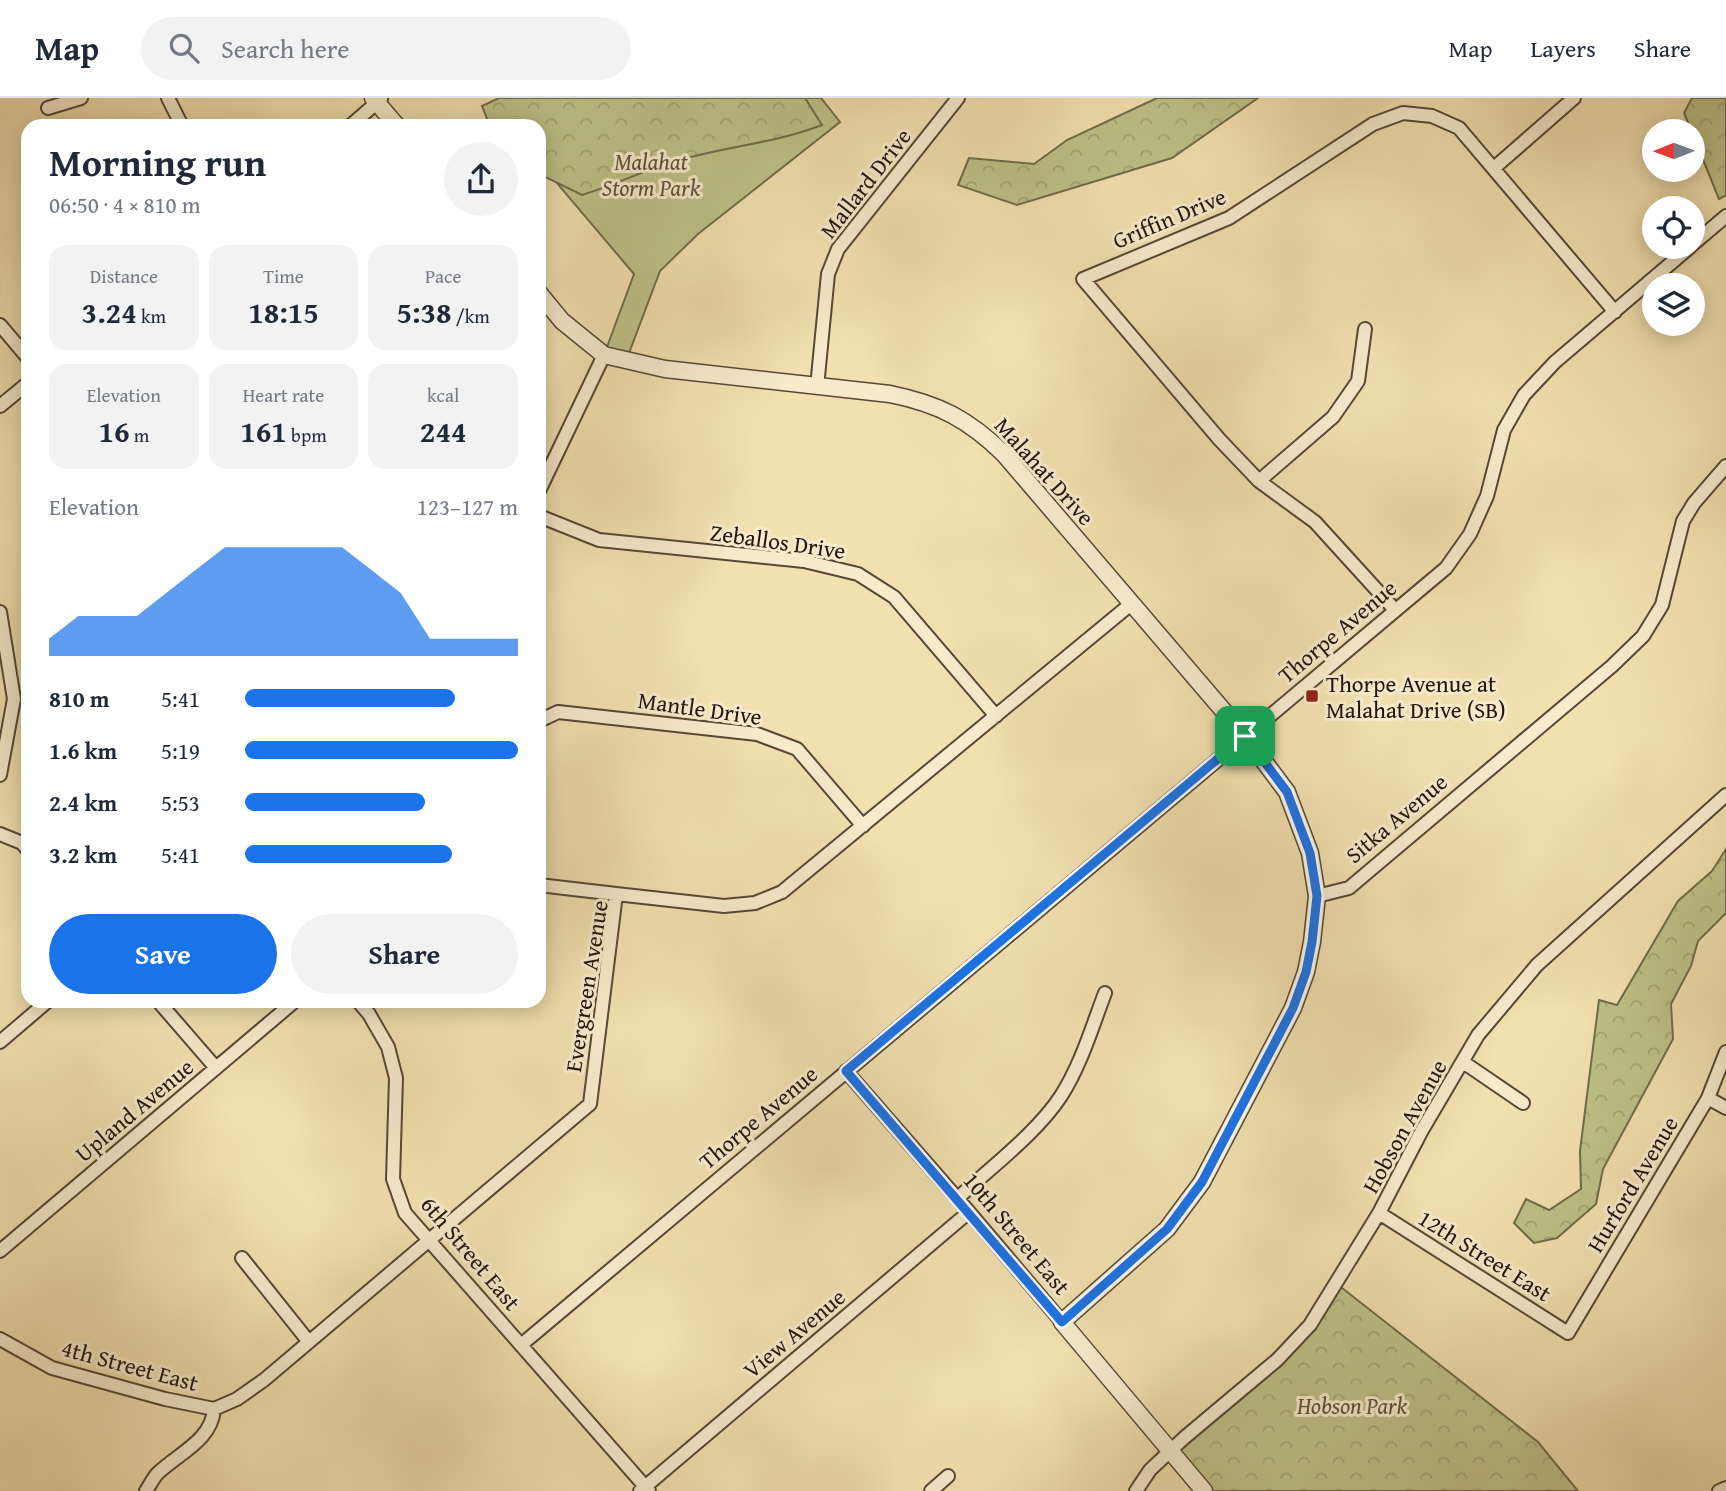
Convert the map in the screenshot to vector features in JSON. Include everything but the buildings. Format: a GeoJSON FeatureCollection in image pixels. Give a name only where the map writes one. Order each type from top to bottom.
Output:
{"type":"FeatureCollection","features":[{"type":"Feature","properties":{"kind":"street"},"geometry":{"type":"LineString","coordinates":[[48,108],[80,98]]}},
{"type":"Feature","properties":{"kind":"street"},"geometry":{"type":"LineString","coordinates":[[168,98],[178,119]]}},
{"type":"Feature","properties":{"kind":"street","name":"Mallard Drive"},"geometry":{"type":"LineString","coordinates":[[817,387],[828,274],[838,248],[958,98]]}},
{"type":"Feature","properties":{"kind":"street"},"geometry":{"type":"LineString","coordinates":[[1494,168],[1574,98]]}},
{"type":"Feature","properties":{"kind":"street"},"geometry":{"type":"LineString","coordinates":[[358,119],[378,100],[392,119]]}},
{"type":"Feature","properties":{"kind":"street","name":"Griffin Drive"},"geometry":{"type":"LineString","coordinates":[[1395,610],[1315,522],[1259,481],[1219,439],[1083,279],[1229,218],[1373,124],[1403,113],[1432,116],[1459,128],[1615,312]]}},
{"type":"Feature","properties":{"kind":"street","name":"Thorpe Avenue"},"geometry":{"type":"LineString","coordinates":[[1705,234],[1726,216]]}},
{"type":"Feature","properties":{"kind":"street","name":"Thorpe Avenue"},"geometry":{"type":"LineString","coordinates":[[521,1345],[1446,568],[1470,534],[1487,496],[1504,430],[1524,395],[1555,362],[1676,259]]}},
{"type":"Feature","properties":{"kind":"street","name":"Malahat Drive"},"geometry":{"type":"LineString","coordinates":[[546,302],[562,321],[604,355],[665,369],[917,399],[961,418],[981,431],[1004,454],[1245,736],[1287,792],[1310,853],[1317,896]]}},
{"type":"Feature","properties":{"kind":"street"},"geometry":{"type":"LineString","coordinates":[[0,325],[21,350]]}},
{"type":"Feature","properties":{"kind":"street"},"geometry":{"type":"LineString","coordinates":[[1259,481],[1333,417],[1358,381],[1364,330]]}},
{"type":"Feature","properties":{"kind":"street"},"geometry":{"type":"LineString","coordinates":[[546,476],[604,355]]}},
{"type":"Feature","properties":{"kind":"street"},"geometry":{"type":"LineString","coordinates":[[0,406],[21,389]]}},
{"type":"Feature","properties":{"kind":"street","name":"Sitka Avenue"},"geometry":{"type":"LineString","coordinates":[[1317,896],[1349,888],[1612,666],[1643,636],[1662,604],[1683,521],[1694,503],[1726,466]]}},
{"type":"Feature","properties":{"kind":"street"},"geometry":{"type":"LineString","coordinates":[[1714,479],[1726,489]]}},
{"type":"Feature","properties":{"kind":"street","name":"Zeballos Drive"},"geometry":{"type":"LineString","coordinates":[[546,519],[599,540],[804,561],[858,574],[894,597],[996,716]]}},
{"type":"Feature","properties":{"kind":"street","name":"Evergreen Avenue"},"geometry":{"type":"LineString","coordinates":[[214,1409],[237,1399],[264,1380],[590,1104],[617,894],[724,906],[755,904],[782,892],[1131,604]]}},
{"type":"Feature","properties":{"kind":"street"},"geometry":{"type":"LineString","coordinates":[[0,612],[14,699],[0,775]]}},
{"type":"Feature","properties":{"kind":"street"},"geometry":{"type":"LineString","coordinates":[[14,699],[21,699]]}},
{"type":"Feature","properties":{"kind":"street","name":"Mantle Drive"},"geometry":{"type":"LineString","coordinates":[[546,718],[558,712],[757,734],[797,749],[863,826]]}},
{"type":"Feature","properties":{"kind":"street","name":"Hobson Avenue"},"geometry":{"type":"LineString","coordinates":[[1136,1491],[1150,1470],[1277,1360],[1310,1325],[1379,1213],[1421,1132],[1478,1035],[1536,965],[1726,795]]}},
{"type":"Feature","properties":{"kind":"street"},"geometry":{"type":"LineString","coordinates":[[0,834],[21,843]]}},
{"type":"Feature","properties":{"kind":"street"},"geometry":{"type":"LineString","coordinates":[[546,886],[617,894]]}},
{"type":"Feature","properties":{"kind":"street"},"geometry":{"type":"LineString","coordinates":[[1062,1322],[1167,1229],[1202,1182],[1293,1008],[1306,972],[1317,896]]}},
{"type":"Feature","properties":{"kind":"street"},"geometry":{"type":"LineString","coordinates":[[958,1198],[1036,1126],[1060,1096],[1081,1056],[1105,993]]}},
{"type":"Feature","properties":{"kind":"street"},"geometry":{"type":"LineString","coordinates":[[0,1042],[40,1008]]}},
{"type":"Feature","properties":{"kind":"street"},"geometry":{"type":"LineString","coordinates":[[164,1008],[216,1068]]}},
{"type":"Feature","properties":{"kind":"street","name":"Upland Avenue"},"geometry":{"type":"LineString","coordinates":[[0,1251],[287,1008]]}},
{"type":"Feature","properties":{"kind":"street","name":"6th Street East"},"geometry":{"type":"LineString","coordinates":[[364,1008],[388,1047],[397,1078],[393,1179],[405,1213],[645,1490]]}},
{"type":"Feature","properties":{"kind":"street","name":"Hurford Avenue"},"geometry":{"type":"LineString","coordinates":[[1568,1333],[1708,1098],[1726,1052]]}},
{"type":"Feature","properties":{"kind":"street"},"geometry":{"type":"LineString","coordinates":[[1463,1062],[1523,1103]]}},
{"type":"Feature","properties":{"kind":"street","name":"10th Street East"},"geometry":{"type":"LineString","coordinates":[[846,1071],[958,1198],[1204,1491]]}},
{"type":"Feature","properties":{"kind":"street"},"geometry":{"type":"LineString","coordinates":[[1708,1098],[1726,1108]]}},
{"type":"Feature","properties":{"kind":"street","name":"View Avenue"},"geometry":{"type":"LineString","coordinates":[[645,1490],[969,1212]]}},
{"type":"Feature","properties":{"kind":"street","name":"12th Street East"},"geometry":{"type":"LineString","coordinates":[[1379,1213],[1568,1333]]}},
{"type":"Feature","properties":{"kind":"street"},"geometry":{"type":"LineString","coordinates":[[242,1258],[309,1342]]}},
{"type":"Feature","properties":{"kind":"street","name":"4th Street East"},"geometry":{"type":"LineString","coordinates":[[0,1339],[52,1368],[165,1399],[214,1409]]}},
{"type":"Feature","properties":{"kind":"street"},"geometry":{"type":"LineString","coordinates":[[146,1491],[156,1475],[205,1434],[213,1422],[214,1409]]}},
{"type":"Feature","properties":{"kind":"street"},"geometry":{"type":"LineString","coordinates":[[930,1491],[948,1476]]}},
{"type":"Feature","properties":{"kind":"street"},"geometry":{"type":"LineString","coordinates":[[1719,1491],[1726,1488]]}},
{"type":"Feature","properties":{"kind":"green space"},"geometry":{"type":"Polygon","coordinates":[[[499,98],[805,98],[822,125],[784,137],[669,163],[582,195],[546,177],[546,119],[487,119],[482,106],[499,98]]]}},
{"type":"Feature","properties":{"kind":"green space","name":"Malahat Storm Park"},"geometry":{"type":"Polygon","coordinates":[[[513,98],[821,98],[840,122],[698,234],[660,271],[626,361],[604,355],[634,274],[546,170],[546,119],[532,119],[513,98]]]}},
{"type":"Feature","properties":{"kind":"green space"},"geometry":{"type":"Polygon","coordinates":[[[1157,98],[1258,98],[1172,158],[1017,205],[958,185],[969,158],[1034,164],[1067,140],[1157,98]]]}},
{"type":"Feature","properties":{"kind":"green space"},"geometry":{"type":"Polygon","coordinates":[[[1692,98],[1726,98],[1726,195],[1719,199],[1705,165],[1705,119],[1686,119],[1684,113],[1692,98]]]}},
{"type":"Feature","properties":{"kind":"green space"},"geometry":{"type":"Polygon","coordinates":[[[1726,849],[1726,913],[1698,941],[1691,966],[1671,1004],[1673,1039],[1603,1169],[1596,1204],[1557,1238],[1534,1243],[1514,1223],[1526,1199],[1549,1210],[1581,1189],[1580,1151],[1599,1000],[1617,1005],[1678,901],[1712,871],[1726,849]]]}},
{"type":"Feature","properties":{"kind":"green space","name":"Hobson Park"},"geometry":{"type":"Polygon","coordinates":[[[1337,1284],[1538,1442],[1578,1491],[1204,1491],[1170,1451],[1277,1360],[1337,1284]]]}},
{"type":"Feature","properties":{"kind":"place","name":"Thorpe Avenue at Malahat Drive (SB)"},"geometry":{"type":"Point","coordinates":[1312,696]}},
{"type":"Feature","properties":{"kind":"route"},"geometry":{"type":"LineString","coordinates":[[1245,736],[1287,792],[1310,853],[1317,896],[1306,972],[1293,1008],[1202,1182],[1167,1229],[1062,1322],[846,1071],[1245,736]]}}]}
